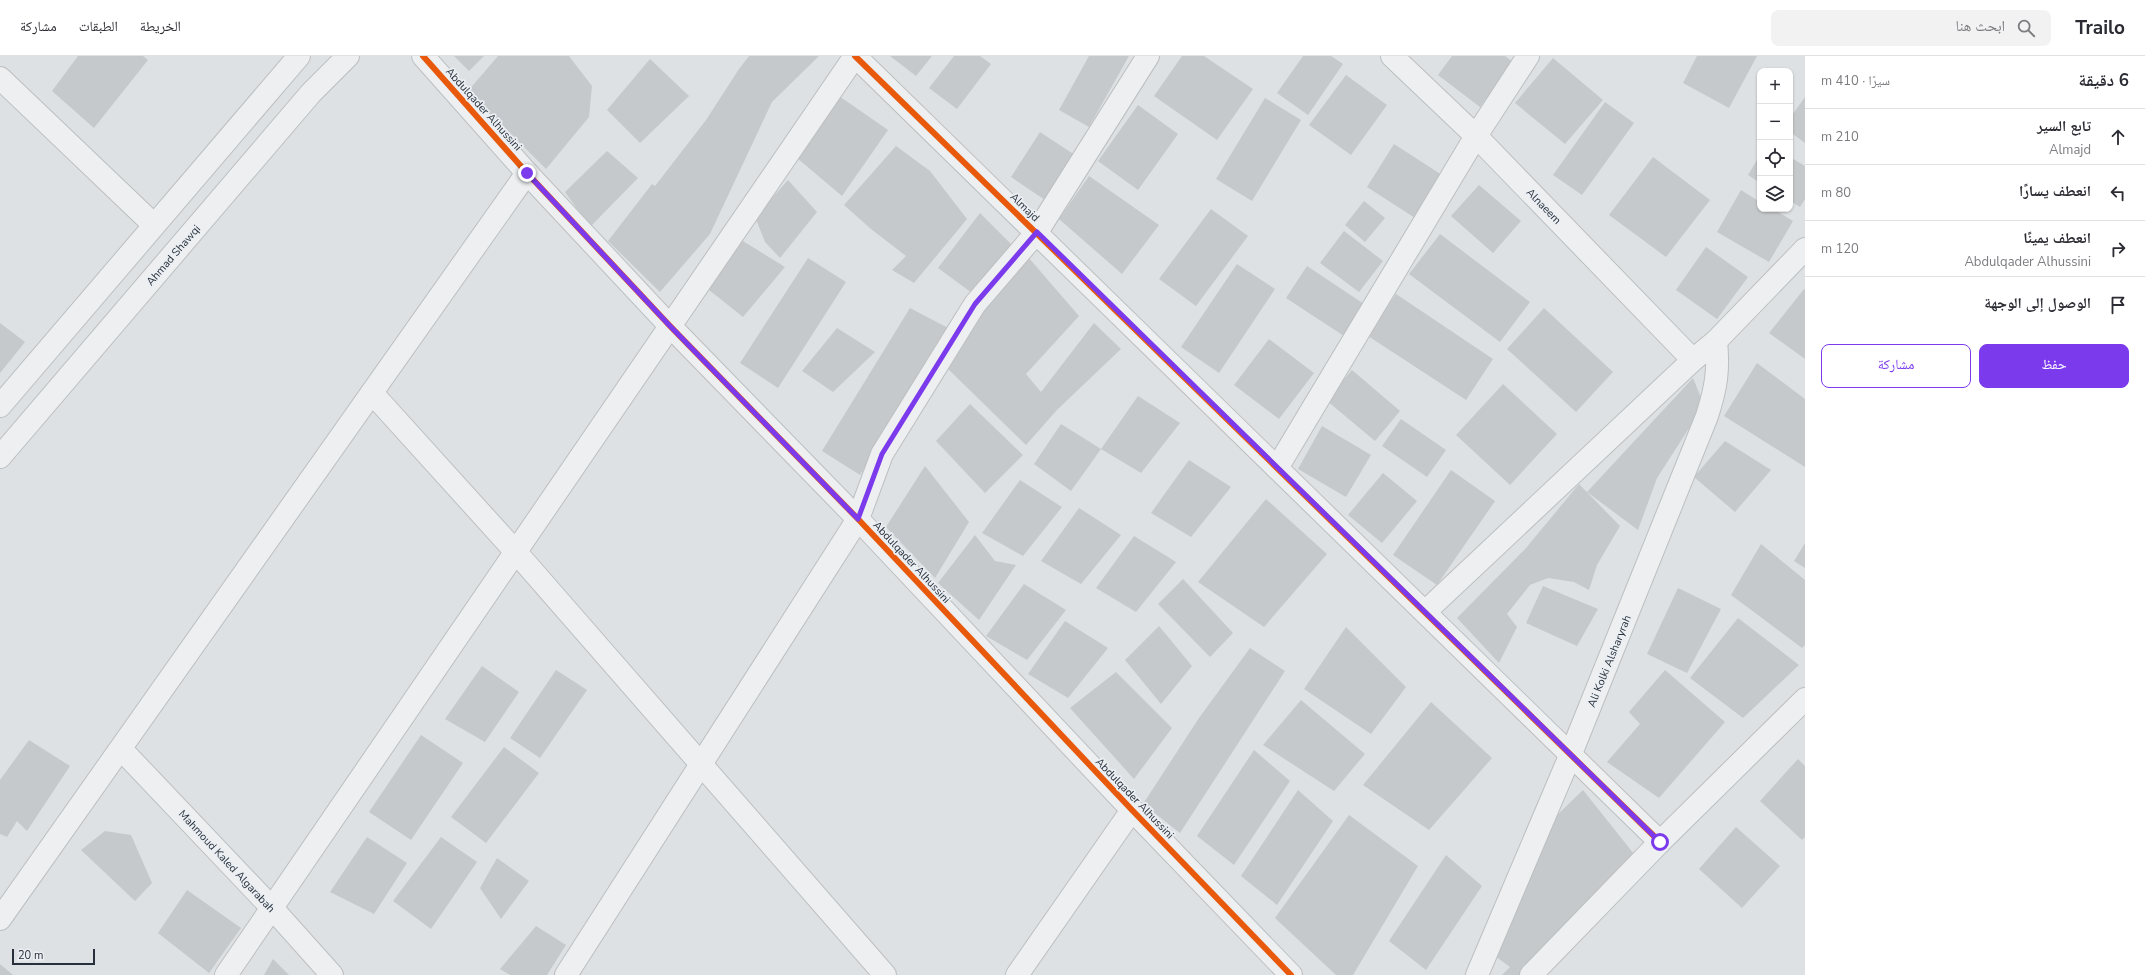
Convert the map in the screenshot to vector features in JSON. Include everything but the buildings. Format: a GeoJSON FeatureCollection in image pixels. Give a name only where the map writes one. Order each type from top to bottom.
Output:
{"type":"FeatureCollection","features":[{"type":"Feature","properties":{"kind":"street"},"geometry":{"type":"LineString","coordinates":[[0,406],[299,56]]}},
{"type":"Feature","properties":{"kind":"street","name":"Ahmad Shawqi"},"geometry":{"type":"LineString","coordinates":[[0,457],[311,93],[348,56]]}},
{"type":"Feature","properties":{"kind":"street","name":"Abdulqader Alhussini"},"geometry":{"type":"LineString","coordinates":[[422,56],[527,173],[670,326],[858,519],[1132,810],[1291,975]]}},
{"type":"Feature","properties":{"kind":"street"},"geometry":{"type":"LineString","coordinates":[[226,975],[855,56]]}},
{"type":"Feature","properties":{"kind":"street","name":"Almajd"},"geometry":{"type":"LineString","coordinates":[[855,56],[1037,232],[1570,756],[1660,842]]}},
{"type":"Feature","properties":{"kind":"street"},"geometry":{"type":"LineString","coordinates":[[566,975],[858,519],[882,454],[975,304],[1037,232],[1148,56]]}},
{"type":"Feature","properties":{"kind":"street","name":"Alnaeem"},"geometry":{"type":"LineString","coordinates":[[1392,56],[1476,136],[1693,360]]}},
{"type":"Feature","properties":{"kind":"street"},"geometry":{"type":"LineString","coordinates":[[1276,468],[1476,136],[1528,56]]}},
{"type":"Feature","properties":{"kind":"street"},"geometry":{"type":"LineString","coordinates":[[0,78],[154,225]]}},
{"type":"Feature","properties":{"kind":"street"},"geometry":{"type":"LineString","coordinates":[[0,918],[527,173]]}},
{"type":"Feature","properties":{"kind":"street"},"geometry":{"type":"LineString","coordinates":[[1425,612],[1693,360],[1716,341],[1805,249]]}},
{"type":"Feature","properties":{"kind":"street","name":"Ali Kolki Alsharyrah"},"geometry":{"type":"LineString","coordinates":[[1477,975],[1570,756],[1707,416],[1717,388],[1719,366],[1716,341]]}},
{"type":"Feature","properties":{"kind":"street"},"geometry":{"type":"LineString","coordinates":[[372,393],[702,763],[885,975]]}},
{"type":"Feature","properties":{"kind":"street"},"geometry":{"type":"LineString","coordinates":[[1531,975],[1660,842],[1805,699]]}},
{"type":"Feature","properties":{"kind":"street","name":"Mahmoud Kaled Algarabah"},"geometry":{"type":"LineString","coordinates":[[120,749],[272,908],[332,975]]}},
{"type":"Feature","properties":{"kind":"street"},"geometry":{"type":"LineString","coordinates":[[1017,975],[1132,810]]}},
{"type":"Feature","properties":{"kind":"cycle path"},"geometry":{"type":"LineString","coordinates":[[423,56],[527,173],[670,326],[858,519],[1132,810],[1291,975]]}},
{"type":"Feature","properties":{"kind":"cycle path"},"geometry":{"type":"LineString","coordinates":[[855,56],[1660,842]]}},
{"type":"Feature","properties":{"kind":"route"},"geometry":{"type":"LineString","coordinates":[[527,173],[670,326],[858,519],[882,454],[975,304],[1037,232],[1570,756],[1660,842]]}}]}
